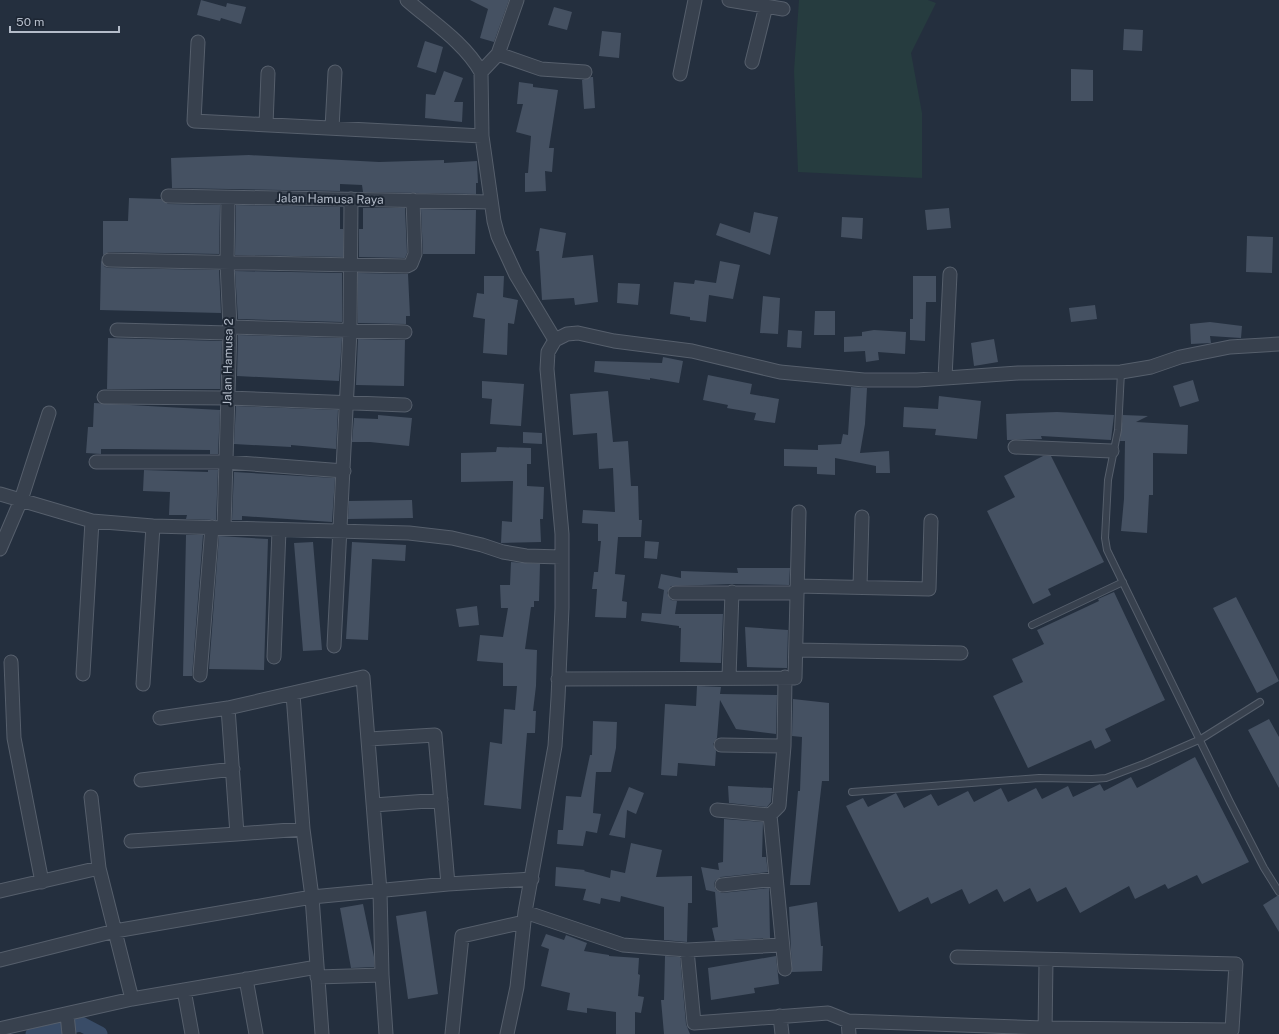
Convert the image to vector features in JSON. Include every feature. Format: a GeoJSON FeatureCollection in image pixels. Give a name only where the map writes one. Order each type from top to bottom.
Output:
{"type":"FeatureCollection","features":[{"type":"Feature","properties":{"kind":"street"},"geometry":{"type":"LineString","coordinates":[[407,0],[454,40],[481,72],[482,136],[494,221],[501,244],[516,275],[555,340]]}},
{"type":"Feature","properties":{"kind":"street"},"geometry":{"type":"LineString","coordinates":[[481,72],[498,54],[517,0]]}},
{"type":"Feature","properties":{"kind":"street"},"geometry":{"type":"LineString","coordinates":[[680,74],[695,0]]}},
{"type":"Feature","properties":{"kind":"street"},"geometry":{"type":"LineString","coordinates":[[729,0],[783,9]]}},
{"type":"Feature","properties":{"kind":"street"},"geometry":{"type":"LineString","coordinates":[[752,62],[766,6]]}},
{"type":"Feature","properties":{"kind":"street"},"geometry":{"type":"LineString","coordinates":[[198,42],[194,121],[482,136]]}},
{"type":"Feature","properties":{"kind":"street"},"geometry":{"type":"LineString","coordinates":[[498,54],[541,70],[585,72]]}},
{"type":"Feature","properties":{"kind":"street"},"geometry":{"type":"LineString","coordinates":[[332,128],[335,72]]}},
{"type":"Feature","properties":{"kind":"street"},"geometry":{"type":"LineString","coordinates":[[266,125],[268,73]]}},
{"type":"Feature","properties":{"kind":"street","name":"Jalan Hamusa Raya"},"geometry":{"type":"LineString","coordinates":[[168,196],[492,202]]}},
{"type":"Feature","properties":{"kind":"street","name":"Jalan Hamusa 2"},"geometry":{"type":"LineString","coordinates":[[200,675],[226,462],[230,330],[227,263],[228,198]]}},
{"type":"Feature","properties":{"kind":"street"},"geometry":{"type":"LineString","coordinates":[[334,646],[344,471],[345,402],[350,331],[351,199]]}},
{"type":"Feature","properties":{"kind":"street"},"geometry":{"type":"LineString","coordinates":[[109,260],[407,266],[411,264],[415,254],[413,200]]}},
{"type":"Feature","properties":{"kind":"street"},"geometry":{"type":"LineString","coordinates":[[945,378],[950,274]]}},
{"type":"Feature","properties":{"kind":"street"},"geometry":{"type":"LineString","coordinates":[[117,330],[405,332]]}},
{"type":"Feature","properties":{"kind":"street"},"geometry":{"type":"LineString","coordinates":[[507,1034],[517,987],[524,917],[555,746],[562,608],[562,557],[547,369],[548,352],[555,340],[567,334],[578,333],[614,341],[692,351],[780,372],[842,379],[917,380],[1018,373],[1121,372],[1151,368],[1180,357],[1230,347],[1279,344]]}},
{"type":"Feature","properties":{"kind":"street"},"geometry":{"type":"LineString","coordinates":[[104,397],[228,398],[405,405]]}},
{"type":"Feature","properties":{"kind":"street"},"geometry":{"type":"LineString","coordinates":[[0,549],[21,500],[49,413]]}},
{"type":"Feature","properties":{"kind":"street"},"geometry":{"type":"LineString","coordinates":[[1015,447],[1112,451]]}},
{"type":"Feature","properties":{"kind":"street"},"geometry":{"type":"LineString","coordinates":[[96,462],[226,462],[344,471]]}},
{"type":"Feature","properties":{"kind":"street"},"geometry":{"type":"LineString","coordinates":[[0,494],[92,521],[153,526],[409,533],[452,538],[510,554],[562,557]]}},
{"type":"Feature","properties":{"kind":"street"},"geometry":{"type":"LineString","coordinates":[[558,679],[729,677],[795,678],[799,512]]}},
{"type":"Feature","properties":{"kind":"street"},"geometry":{"type":"LineString","coordinates":[[860,588],[862,517]]}},
{"type":"Feature","properties":{"kind":"street"},"geometry":{"type":"LineString","coordinates":[[83,674],[92,521]]}},
{"type":"Feature","properties":{"kind":"street"},"geometry":{"type":"LineString","coordinates":[[675,593],[860,588],[929,590],[931,521]]}},
{"type":"Feature","properties":{"kind":"street"},"geometry":{"type":"LineString","coordinates":[[142,684],[153,526]]}},
{"type":"Feature","properties":{"kind":"street"},"geometry":{"type":"LineString","coordinates":[[274,657],[279,530]]}},
{"type":"Feature","properties":{"kind":"street"},"geometry":{"type":"LineString","coordinates":[[729,677],[732,592]]}},
{"type":"Feature","properties":{"kind":"street"},"geometry":{"type":"LineString","coordinates":[[796,650],[961,654]]}},
{"type":"Feature","properties":{"kind":"street"},"geometry":{"type":"LineString","coordinates":[[11,662],[14,738],[42,882]]}},
{"type":"Feature","properties":{"kind":"street"},"geometry":{"type":"LineString","coordinates":[[160,718],[228,708],[363,677],[380,891],[382,975],[386,1034]]}},
{"type":"Feature","properties":{"kind":"street"},"geometry":{"type":"LineString","coordinates":[[770,815],[779,806],[784,746],[785,678]]}},
{"type":"Feature","properties":{"kind":"street"},"geometry":{"type":"LineString","coordinates":[[293,694],[302,829],[312,897],[322,1034]]}},
{"type":"Feature","properties":{"kind":"street"},"geometry":{"type":"LineString","coordinates":[[228,708],[237,834]]}},
{"type":"Feature","properties":{"kind":"street"},"geometry":{"type":"LineString","coordinates":[[368,739],[435,735],[448,884]]}},
{"type":"Feature","properties":{"kind":"street"},"geometry":{"type":"LineString","coordinates":[[721,745],[784,746]]}},
{"type":"Feature","properties":{"kind":"street"},"geometry":{"type":"LineString","coordinates":[[141,780],[233,769]]}},
{"type":"Feature","properties":{"kind":"street"},"geometry":{"type":"LineString","coordinates":[[92,797],[99,868],[132,999]]}},
{"type":"Feature","properties":{"kind":"street"},"geometry":{"type":"LineString","coordinates":[[374,805],[441,800]]}},
{"type":"Feature","properties":{"kind":"street"},"geometry":{"type":"LineString","coordinates":[[718,810],[770,815]]}},
{"type":"Feature","properties":{"kind":"street"},"geometry":{"type":"LineString","coordinates":[[770,815],[781,945],[785,969]]}},
{"type":"Feature","properties":{"kind":"street"},"geometry":{"type":"LineString","coordinates":[[131,841],[302,829]]}},
{"type":"Feature","properties":{"kind":"street"},"geometry":{"type":"LineString","coordinates":[[0,892],[99,868]]}},
{"type":"Feature","properties":{"kind":"street"},"geometry":{"type":"LineString","coordinates":[[0,960],[115,931],[312,897],[448,884],[532,879]]}},
{"type":"Feature","properties":{"kind":"street"},"geometry":{"type":"LineString","coordinates":[[722,885],[776,879]]}},
{"type":"Feature","properties":{"kind":"street"},"geometry":{"type":"LineString","coordinates":[[452,1034],[462,936],[524,917],[623,945],[687,950],[781,945]]}},
{"type":"Feature","properties":{"kind":"street"},"geometry":{"type":"LineString","coordinates":[[687,950],[694,1023],[828,1012],[848,1028],[1045,1031],[1232,1030],[1236,964],[957,957]]}},
{"type":"Feature","properties":{"kind":"street"},"geometry":{"type":"LineString","coordinates":[[1045,1031],[1046,960]]}},
{"type":"Feature","properties":{"kind":"street"},"geometry":{"type":"LineString","coordinates":[[3,1028],[67,1017],[132,999],[246,980],[317,972],[382,975]]}},
{"type":"Feature","properties":{"kind":"street"},"geometry":{"type":"LineString","coordinates":[[246,980],[256,1034]]}},
{"type":"Feature","properties":{"kind":"street"},"geometry":{"type":"LineString","coordinates":[[184,990],[192,1034]]}},
{"type":"Feature","properties":{"kind":"street"},"geometry":{"type":"LineString","coordinates":[[780,1016],[782,1034]]}},
{"type":"Feature","properties":{"kind":"street"},"geometry":{"type":"LineString","coordinates":[[67,1017],[69,1034]]}},
{"type":"Feature","properties":{"kind":"lane"},"geometry":{"type":"LineString","coordinates":[[1121,372],[1118,430],[1112,451],[1108,480],[1105,544],[1234,808],[1277,884],[1279,892]]}},
{"type":"Feature","properties":{"kind":"lane"},"geometry":{"type":"LineString","coordinates":[[1032,625],[1123,582]]}},
{"type":"Feature","properties":{"kind":"lane"},"geometry":{"type":"LineString","coordinates":[[852,792],[1039,778],[1106,778],[1146,763],[1201,739],[1260,702]]}},
{"type":"Feature","properties":{"kind":"green space"},"geometry":{"type":"Polygon","coordinates":[[[799,0],[928,0],[936,3],[911,53],[922,113],[922,178],[798,172],[794,71],[799,0]]]}},
{"type":"Feature","properties":{"kind":"building"},"geometry":{"type":"Polygon","coordinates":[[[201,0],[226,7],[227,3],[246,7],[241,24],[221,18],[220,21],[197,15],[201,0]]]}},
{"type":"Feature","properties":{"kind":"building"},"geometry":{"type":"Polygon","coordinates":[[[470,0],[509,0],[494,42],[480,38],[488,9],[470,0]]]}},
{"type":"Feature","properties":{"kind":"building"},"geometry":{"type":"Polygon","coordinates":[[[554,7],[572,12],[567,30],[548,25],[554,7]]]}},
{"type":"Feature","properties":{"kind":"building"},"geometry":{"type":"Polygon","coordinates":[[[1124,29],[1143,30],[1142,51],[1123,50],[1124,29]]]}},
{"type":"Feature","properties":{"kind":"building"},"geometry":{"type":"Polygon","coordinates":[[[602,31],[621,33],[619,58],[599,56],[602,31]]]}},
{"type":"Feature","properties":{"kind":"building"},"geometry":{"type":"Polygon","coordinates":[[[425,41],[443,47],[436,73],[417,67],[425,41]]]}},
{"type":"Feature","properties":{"kind":"building"},"geometry":{"type":"Polygon","coordinates":[[[1071,69],[1093,70],[1093,101],[1071,101],[1071,69]]]}},
{"type":"Feature","properties":{"kind":"building"},"geometry":{"type":"Polygon","coordinates":[[[444,71],[463,78],[454,102],[463,102],[462,122],[425,118],[426,94],[435,95],[444,71]]]}},
{"type":"Feature","properties":{"kind":"building"},"geometry":{"type":"Polygon","coordinates":[[[593,77],[595,108],[584,109],[582,80],[593,77]]]}},
{"type":"Feature","properties":{"kind":"building"},"geometry":{"type":"Polygon","coordinates":[[[519,82],[533,84],[533,87],[558,90],[549,148],[554,148],[552,172],[545,171],[546,191],[525,192],[525,173],[528,173],[531,136],[516,132],[523,104],[517,104],[519,82]]]}},
{"type":"Feature","properties":{"kind":"building"},"geometry":{"type":"Polygon","coordinates":[[[249,155],[379,162],[444,160],[444,163],[477,161],[478,183],[476,183],[476,194],[363,192],[362,185],[340,184],[340,191],[172,188],[171,158],[249,155]]]}},
{"type":"Feature","properties":{"kind":"building"},"geometry":{"type":"Polygon","coordinates":[[[129,198],[161,199],[168,204],[220,205],[219,254],[109,252],[103,255],[103,221],[128,221],[129,198]]]}},
{"type":"Feature","properties":{"kind":"building"},"geometry":{"type":"Polygon","coordinates":[[[236,205],[340,207],[340,229],[343,229],[343,257],[235,255],[236,205]]]}},
{"type":"Feature","properties":{"kind":"building"},"geometry":{"type":"Polygon","coordinates":[[[363,208],[405,208],[407,253],[405,258],[359,257],[359,229],[363,229],[363,208]]]}},
{"type":"Feature","properties":{"kind":"building"},"geometry":{"type":"Polygon","coordinates":[[[949,208],[951,228],[927,230],[925,210],[949,208]]]}},
{"type":"Feature","properties":{"kind":"building"},"geometry":{"type":"Polygon","coordinates":[[[421,209],[476,210],[475,254],[423,254],[421,209]]]}},
{"type":"Feature","properties":{"kind":"building"},"geometry":{"type":"Polygon","coordinates":[[[754,212],[778,217],[770,255],[716,235],[720,223],[750,233],[754,212]]]}},
{"type":"Feature","properties":{"kind":"building"},"geometry":{"type":"Polygon","coordinates":[[[842,217],[863,218],[862,239],[841,237],[842,217]]]}},
{"type":"Feature","properties":{"kind":"building"},"geometry":{"type":"Polygon","coordinates":[[[540,228],[566,233],[562,258],[593,255],[598,302],[575,305],[574,298],[542,300],[539,251],[536,251],[540,228]]]}},
{"type":"Feature","properties":{"kind":"building"},"geometry":{"type":"Polygon","coordinates":[[[1247,236],[1273,237],[1272,273],[1246,272],[1247,236]]]}},
{"type":"Feature","properties":{"kind":"building"},"geometry":{"type":"Polygon","coordinates":[[[101,260],[105,267],[109,268],[219,270],[221,313],[100,310],[101,260]]]}},
{"type":"Feature","properties":{"kind":"building"},"geometry":{"type":"Polygon","coordinates":[[[720,261],[740,265],[733,299],[709,295],[706,322],[690,320],[690,317],[670,314],[674,282],[694,284],[695,280],[716,283],[720,261]]]}},
{"type":"Feature","properties":{"kind":"building"},"geometry":{"type":"Polygon","coordinates":[[[235,271],[342,273],[342,322],[238,319],[235,271]]]}},
{"type":"Feature","properties":{"kind":"building"},"geometry":{"type":"Polygon","coordinates":[[[358,273],[408,274],[410,316],[406,316],[406,324],[358,323],[358,273]]]}},
{"type":"Feature","properties":{"kind":"building"},"geometry":{"type":"Polygon","coordinates":[[[484,276],[504,276],[503,297],[518,300],[514,324],[508,323],[507,355],[483,353],[485,319],[473,317],[477,293],[484,294],[484,276]]]}},
{"type":"Feature","properties":{"kind":"building"},"geometry":{"type":"Polygon","coordinates":[[[913,276],[936,276],[936,302],[926,302],[925,341],[910,340],[910,319],[913,319],[913,276]]]}},
{"type":"Feature","properties":{"kind":"building"},"geometry":{"type":"Polygon","coordinates":[[[618,283],[640,284],[638,305],[617,303],[618,283]]]}},
{"type":"Feature","properties":{"kind":"building"},"geometry":{"type":"Polygon","coordinates":[[[763,296],[780,298],[778,334],[760,333],[763,296]]]}},
{"type":"Feature","properties":{"kind":"building"},"geometry":{"type":"Polygon","coordinates":[[[1095,305],[1097,319],[1071,322],[1069,308],[1095,305]]]}},
{"type":"Feature","properties":{"kind":"building"},"geometry":{"type":"Polygon","coordinates":[[[815,311],[835,311],[835,335],[814,335],[815,311]]]}},
{"type":"Feature","properties":{"kind":"building"},"geometry":{"type":"Polygon","coordinates":[[[1210,322],[1242,326],[1241,338],[1210,336],[1211,343],[1191,344],[1190,324],[1210,322]]]}},
{"type":"Feature","properties":{"kind":"building"},"geometry":{"type":"Polygon","coordinates":[[[788,330],[802,331],[801,348],[787,347],[788,330]]]}},
{"type":"Feature","properties":{"kind":"building"},"geometry":{"type":"Polygon","coordinates":[[[874,330],[906,332],[905,354],[878,352],[879,360],[866,362],[865,351],[844,352],[844,337],[862,336],[862,332],[874,330]]]}},
{"type":"Feature","properties":{"kind":"building"},"geometry":{"type":"Polygon","coordinates":[[[238,335],[342,338],[339,381],[237,376],[238,335]]]}},
{"type":"Feature","properties":{"kind":"building"},"geometry":{"type":"Polygon","coordinates":[[[108,338],[222,341],[220,389],[107,389],[108,338]]]}},
{"type":"Feature","properties":{"kind":"building"},"geometry":{"type":"Polygon","coordinates":[[[358,339],[405,340],[404,386],[356,385],[358,339]]]}},
{"type":"Feature","properties":{"kind":"building"},"geometry":{"type":"Polygon","coordinates":[[[994,339],[998,362],[974,366],[971,343],[994,339]]]}},
{"type":"Feature","properties":{"kind":"building"},"geometry":{"type":"Polygon","coordinates":[[[663,357],[683,361],[679,383],[650,378],[650,380],[594,372],[595,361],[662,363],[663,357]]]}},
{"type":"Feature","properties":{"kind":"building"},"geometry":{"type":"Polygon","coordinates":[[[708,375],[752,384],[750,394],[779,399],[775,423],[754,420],[756,413],[727,408],[728,405],[703,400],[708,375]]]}},
{"type":"Feature","properties":{"kind":"building"},"geometry":{"type":"Polygon","coordinates":[[[1193,380],[1199,401],[1180,407],[1173,386],[1193,380]]]}},
{"type":"Feature","properties":{"kind":"building"},"geometry":{"type":"Polygon","coordinates":[[[482,381],[524,384],[521,426],[490,424],[492,399],[482,398],[482,381]]]}},
{"type":"Feature","properties":{"kind":"building"},"geometry":{"type":"Polygon","coordinates":[[[851,387],[867,388],[865,424],[860,453],[889,451],[890,473],[876,473],[876,466],[835,458],[835,475],[817,474],[817,467],[784,466],[784,449],[818,450],[818,445],[841,444],[843,434],[848,435],[851,387]]]}},
{"type":"Feature","properties":{"kind":"building"},"geometry":{"type":"Polygon","coordinates":[[[608,391],[613,442],[628,441],[631,486],[638,486],[639,520],[642,520],[641,537],[618,537],[615,574],[625,575],[622,601],[627,602],[626,618],[595,617],[597,589],[592,589],[594,572],[598,572],[601,541],[598,541],[598,524],[582,523],[583,510],[615,512],[613,468],[599,469],[597,433],[573,435],[570,394],[608,391]]]}},
{"type":"Feature","properties":{"kind":"building"},"geometry":{"type":"Polygon","coordinates":[[[939,396],[981,401],[977,439],[935,435],[936,429],[903,427],[904,407],[938,409],[939,396]]]}},
{"type":"Feature","properties":{"kind":"building"},"geometry":{"type":"Polygon","coordinates":[[[94,403],[220,410],[218,454],[210,454],[210,450],[120,449],[101,449],[101,454],[86,453],[88,427],[93,427],[94,403]]]}},
{"type":"Feature","properties":{"kind":"building"},"geometry":{"type":"Polygon","coordinates":[[[236,406],[338,410],[336,449],[291,445],[291,447],[234,444],[236,406]]]}},
{"type":"Feature","properties":{"kind":"building"},"geometry":{"type":"Polygon","coordinates":[[[1057,412],[1114,415],[1111,440],[1041,436],[1042,439],[1007,440],[1006,414],[1057,412]]]}},
{"type":"Feature","properties":{"kind":"building"},"geometry":{"type":"Polygon","coordinates":[[[378,415],[412,418],[409,446],[370,442],[352,442],[354,418],[378,419],[378,415]]]}},
{"type":"Feature","properties":{"kind":"building"},"geometry":{"type":"Polygon","coordinates":[[[1123,415],[1148,416],[1136,422],[1188,425],[1187,454],[1153,453],[1153,495],[1149,495],[1147,533],[1121,531],[1124,499],[1125,441],[1120,441],[1123,415]]]}},
{"type":"Feature","properties":{"kind":"building"},"geometry":{"type":"Polygon","coordinates":[[[523,432],[542,433],[542,444],[523,443],[523,432]]]}},
{"type":"Feature","properties":{"kind":"building"},"geometry":{"type":"Polygon","coordinates":[[[497,447],[531,448],[531,464],[527,464],[527,486],[544,487],[543,519],[540,519],[541,542],[501,543],[502,521],[512,522],[513,481],[461,482],[461,453],[496,452],[497,447]]]}},
{"type":"Feature","properties":{"kind":"building"},"geometry":{"type":"Polygon","coordinates":[[[1043,456],[1051,456],[1104,562],[1048,589],[1051,595],[1033,604],[987,511],[1015,497],[1004,476],[1043,456]]]}},
{"type":"Feature","properties":{"kind":"building"},"geometry":{"type":"Polygon","coordinates":[[[144,470],[208,472],[208,470],[218,470],[216,520],[186,519],[187,515],[169,515],[170,492],[143,491],[144,470]]]}},
{"type":"Feature","properties":{"kind":"building"},"geometry":{"type":"Polygon","coordinates":[[[234,472],[335,478],[332,522],[242,516],[242,520],[232,520],[234,472]]]}},
{"type":"Feature","properties":{"kind":"building"},"geometry":{"type":"Polygon","coordinates":[[[412,500],[413,518],[348,519],[349,501],[412,500]]]}},
{"type":"Feature","properties":{"kind":"building"},"geometry":{"type":"Polygon","coordinates":[[[186,535],[203,535],[192,676],[183,676],[186,535]]]}},
{"type":"Feature","properties":{"kind":"building"},"geometry":{"type":"Polygon","coordinates":[[[219,536],[268,539],[264,670],[209,669],[219,536]]]}},
{"type":"Feature","properties":{"kind":"building"},"geometry":{"type":"Polygon","coordinates":[[[645,541],[659,542],[657,559],[644,558],[645,541]]]}},
{"type":"Feature","properties":{"kind":"building"},"geometry":{"type":"Polygon","coordinates":[[[313,542],[322,650],[303,651],[294,543],[313,542]]]}},
{"type":"Feature","properties":{"kind":"building"},"geometry":{"type":"Polygon","coordinates":[[[352,542],[406,545],[405,561],[372,559],[368,640],[346,639],[352,542]]]}},
{"type":"Feature","properties":{"kind":"building"},"geometry":{"type":"Polygon","coordinates":[[[511,562],[540,564],[539,601],[534,601],[534,607],[531,607],[525,649],[537,650],[536,686],[533,711],[536,711],[535,733],[527,733],[521,809],[484,805],[490,742],[502,744],[504,709],[515,710],[517,686],[503,686],[503,663],[477,661],[480,635],[503,637],[508,608],[501,608],[500,585],[510,585],[511,562]]]}},
{"type":"Feature","properties":{"kind":"building"},"geometry":{"type":"Polygon","coordinates":[[[737,568],[790,568],[789,585],[732,584],[671,586],[667,593],[671,600],[677,601],[675,614],[723,614],[721,663],[680,662],[681,628],[679,628],[679,626],[641,621],[642,613],[661,614],[664,590],[658,588],[661,574],[681,578],[681,571],[738,573],[737,568]]]}},
{"type":"Feature","properties":{"kind":"building"},"geometry":{"type":"Polygon","coordinates":[[[1114,592],[1165,700],[1105,729],[1111,741],[1095,749],[1091,740],[1028,768],[993,696],[1023,682],[1012,659],[1044,644],[1037,630],[1099,601],[1098,599],[1114,592]]]}},
{"type":"Feature","properties":{"kind":"building"},"geometry":{"type":"Polygon","coordinates":[[[1236,597],[1279,681],[1257,693],[1213,608],[1236,597]]]}},
{"type":"Feature","properties":{"kind":"building"},"geometry":{"type":"Polygon","coordinates":[[[477,606],[479,625],[459,627],[456,609],[477,606]]]}},
{"type":"Feature","properties":{"kind":"building"},"geometry":{"type":"Polygon","coordinates":[[[745,627],[788,630],[787,668],[747,667],[745,627]]]}},
{"type":"Feature","properties":{"kind":"building"},"geometry":{"type":"Polygon","coordinates":[[[697,686],[721,687],[720,694],[777,695],[776,734],[736,729],[720,700],[717,738],[713,744],[716,751],[715,766],[678,763],[677,776],[661,775],[665,704],[696,706],[697,686]]]}},
{"type":"Feature","properties":{"kind":"building"},"geometry":{"type":"Polygon","coordinates":[[[793,699],[829,703],[829,781],[822,781],[810,885],[790,885],[798,791],[800,791],[802,737],[792,736],[793,699]]]}},
{"type":"Feature","properties":{"kind":"building"},"geometry":{"type":"Polygon","coordinates":[[[1269,719],[1279,737],[1279,788],[1248,730],[1269,719]]]}},
{"type":"Feature","properties":{"kind":"building"},"geometry":{"type":"Polygon","coordinates":[[[593,721],[617,722],[616,748],[611,772],[596,772],[593,813],[601,814],[597,833],[586,831],[583,846],[557,844],[558,830],[563,830],[566,796],[581,797],[590,755],[592,755],[593,721]]]}},
{"type":"Feature","properties":{"kind":"building"},"geometry":{"type":"Polygon","coordinates":[[[1195,757],[1249,862],[1202,884],[1197,875],[1168,889],[1165,884],[1135,899],[1129,886],[1080,913],[1066,887],[1037,902],[1030,888],[1004,902],[997,889],[969,904],[962,889],[931,904],[928,897],[899,912],[846,806],[863,798],[868,807],[896,793],[904,808],[931,794],[938,806],[968,791],[974,802],[1001,788],[1008,802],[1036,788],[1042,799],[1068,786],[1073,797],[1100,784],[1104,791],[1131,777],[1137,788],[1195,757]]]}},
{"type":"Feature","properties":{"kind":"building"},"geometry":{"type":"Polygon","coordinates":[[[728,786],[772,788],[771,802],[767,807],[729,803],[728,786]]]}},
{"type":"Feature","properties":{"kind":"building"},"geometry":{"type":"Polygon","coordinates":[[[629,787],[644,793],[636,814],[627,810],[625,838],[609,835],[629,787]]]}},
{"type":"Feature","properties":{"kind":"building"},"geometry":{"type":"Polygon","coordinates":[[[724,819],[763,822],[762,857],[766,857],[768,872],[721,877],[715,881],[714,885],[716,890],[722,893],[769,888],[770,938],[715,941],[712,928],[718,927],[715,892],[706,890],[701,867],[719,870],[718,863],[723,862],[724,819]]]}},
{"type":"Feature","properties":{"kind":"building"},"geometry":{"type":"Polygon","coordinates":[[[631,843],[662,850],[656,877],[692,876],[692,903],[688,903],[687,942],[664,940],[664,907],[621,896],[620,902],[601,898],[600,904],[583,900],[586,889],[555,886],[556,867],[585,870],[584,871],[610,878],[611,870],[625,873],[631,843]]]}},
{"type":"Feature","properties":{"kind":"building"},"geometry":{"type":"Polygon","coordinates":[[[1279,896],[1279,932],[1263,905],[1279,896]]]}},
{"type":"Feature","properties":{"kind":"building"},"geometry":{"type":"Polygon","coordinates":[[[817,902],[821,946],[823,946],[822,971],[792,972],[789,907],[817,902]]]}},
{"type":"Feature","properties":{"kind":"building"},"geometry":{"type":"Polygon","coordinates":[[[363,904],[374,957],[374,967],[351,968],[340,908],[363,904]]]}},
{"type":"Feature","properties":{"kind":"building"},"geometry":{"type":"Polygon","coordinates":[[[426,911],[438,994],[408,999],[396,916],[426,911]]]}},
{"type":"Feature","properties":{"kind":"building"},"geometry":{"type":"Polygon","coordinates":[[[546,934],[564,940],[566,935],[587,943],[584,951],[609,956],[639,958],[638,974],[640,975],[638,996],[644,997],[641,1013],[635,1012],[635,1034],[616,1034],[616,1012],[587,1008],[587,1013],[567,1010],[570,993],[541,986],[549,949],[541,946],[546,934]]]}},
{"type":"Feature","properties":{"kind":"building"},"geometry":{"type":"Polygon","coordinates":[[[665,956],[680,957],[686,1024],[690,1034],[664,1034],[661,1000],[664,1000],[665,956]]]}},
{"type":"Feature","properties":{"kind":"building"},"geometry":{"type":"Polygon","coordinates":[[[776,956],[779,984],[754,988],[755,993],[711,1000],[708,968],[776,956]]]}},
{"type":"Feature","properties":{"kind":"waterway"},"geometry":{"type":"LineString","coordinates":[[33,1034],[81,1024],[100,1034]]}}]}
